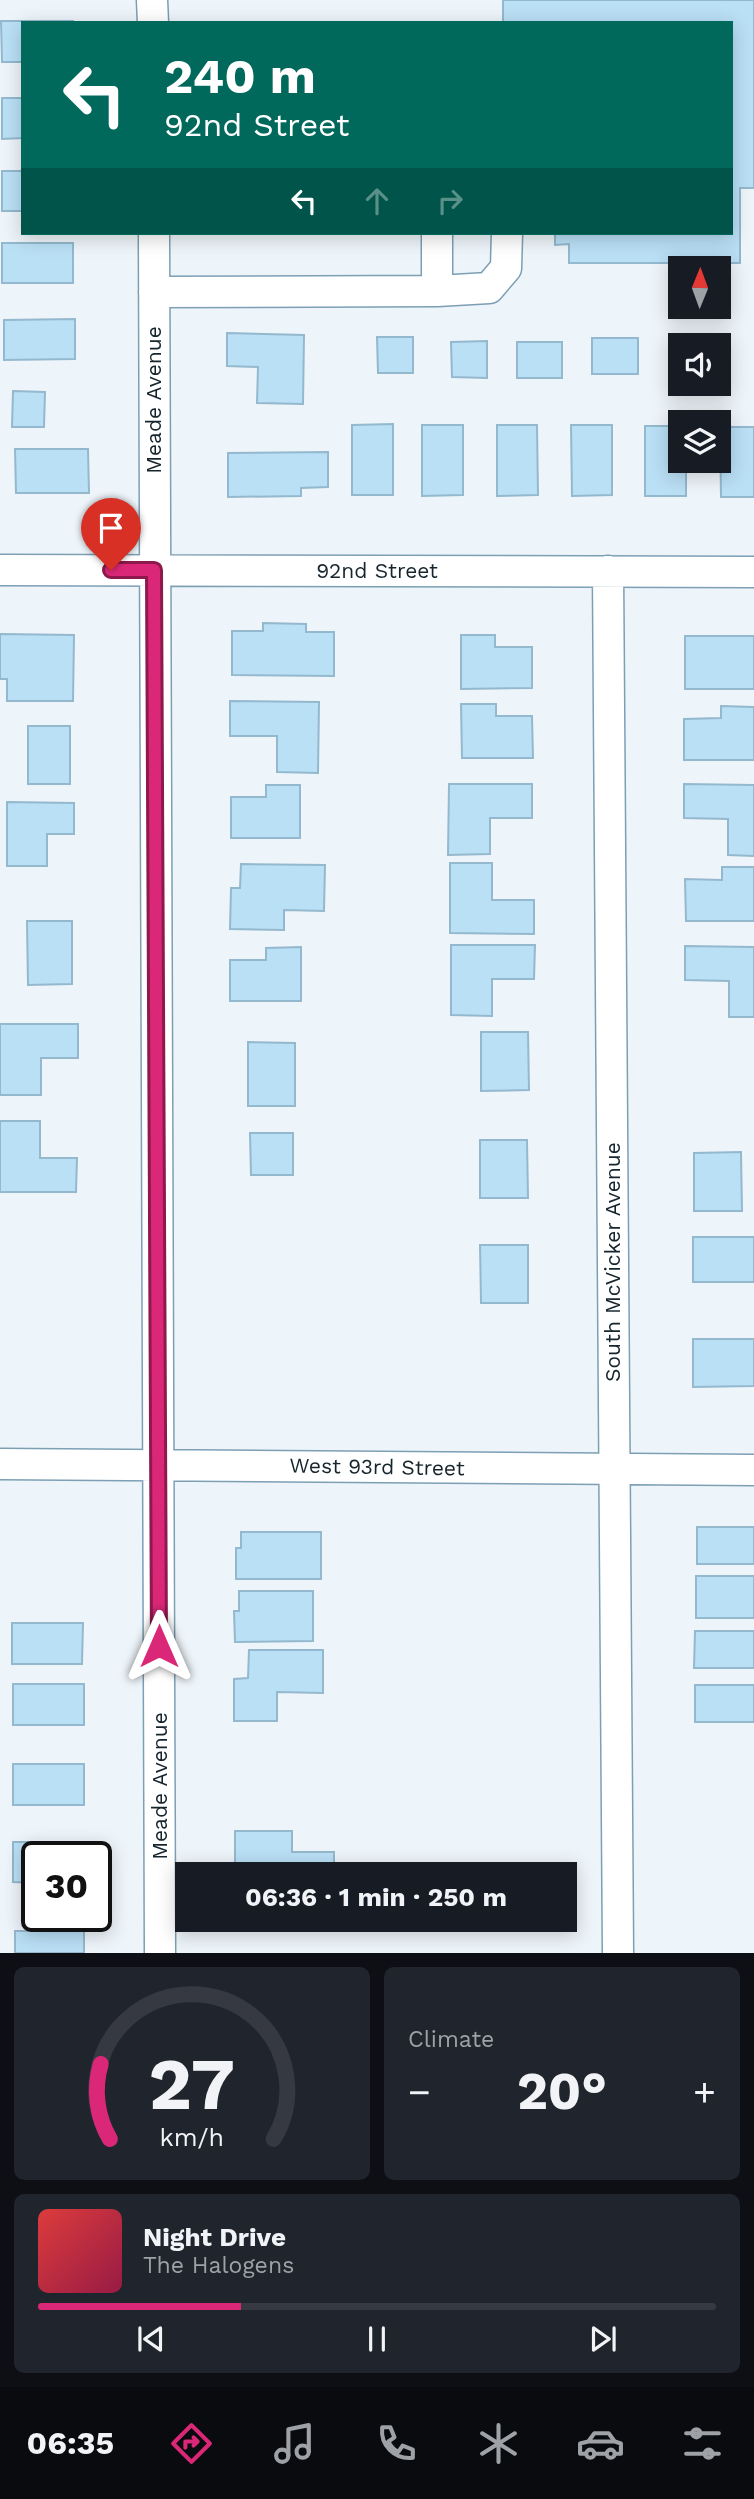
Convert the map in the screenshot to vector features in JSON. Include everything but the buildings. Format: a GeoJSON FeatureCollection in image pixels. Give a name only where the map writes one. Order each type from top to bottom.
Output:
{"type":"FeatureCollection","features":[{"type":"Feature","properties":{"kind":"street"},"geometry":{"type":"LineString","coordinates":[[152,0],[153,21]]}},
{"type":"Feature","properties":{"kind":"street","name":"Meade Avenue"},"geometry":{"type":"LineString","coordinates":[[154,235],[160,1953]]}},
{"type":"Feature","properties":{"kind":"street"},"geometry":{"type":"LineString","coordinates":[[436,235],[438,291]]}},
{"type":"Feature","properties":{"kind":"street"},"geometry":{"type":"LineString","coordinates":[[154,292],[438,291],[489,288],[506,268],[507,235]]}},
{"type":"Feature","properties":{"kind":"street","name":"92nd Street"},"geometry":{"type":"LineString","coordinates":[[0,570],[754,572]]}},
{"type":"Feature","properties":{"kind":"street","name":"South McVicker Avenue"},"geometry":{"type":"LineString","coordinates":[[608,572],[618,1953]]}},
{"type":"Feature","properties":{"kind":"street","name":"West 93rd Street"},"geometry":{"type":"LineString","coordinates":[[0,1464],[754,1470]]}},
{"type":"Feature","properties":{"kind":"route"},"geometry":{"type":"LineString","coordinates":[[111,570],[154,570],[159,1646]]}}]}
